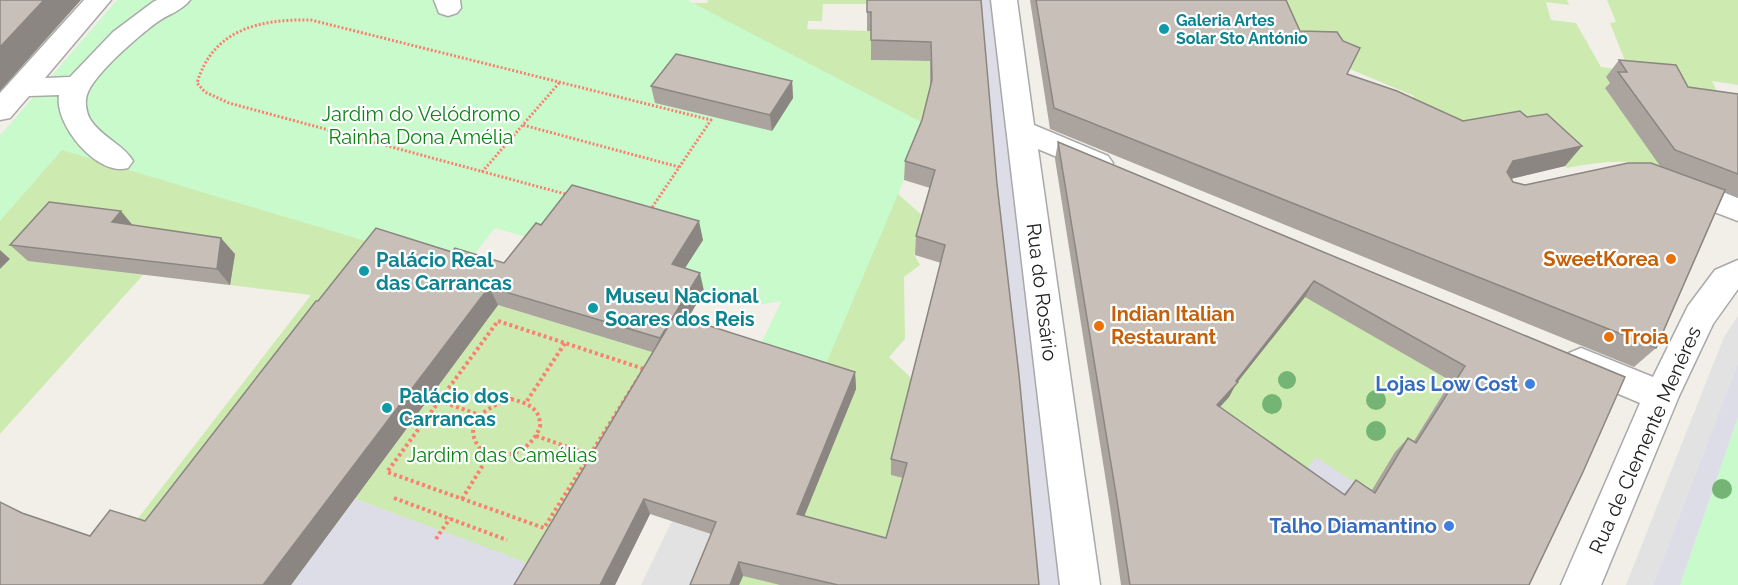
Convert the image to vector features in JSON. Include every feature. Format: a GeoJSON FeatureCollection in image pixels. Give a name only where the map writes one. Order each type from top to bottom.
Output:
{"type":"FeatureCollection","features":[{"type":"Feature","properties":{"kind":"street"},"geometry":{"type":"LineString","coordinates":[[0,111],[98,0]]}},
{"type":"Feature","properties":{"kind":"street"},"geometry":{"type":"LineString","coordinates":[[118,161],[96,144],[76,119],[72,100],[77,86],[106,52],[135,26],[165,5],[177,0]]}},
{"type":"Feature","properties":{"kind":"street","name":"Rua do Rosário"},"geometry":{"type":"LineString","coordinates":[[1004,0],[1080,585]]}},
{"type":"Feature","properties":{"kind":"street"},"geometry":{"type":"LineString","coordinates":[[21,87],[77,86]]}},
{"type":"Feature","properties":{"kind":"street"},"geometry":{"type":"LineString","coordinates":[[1022,131],[1121,172]]}},
{"type":"Feature","properties":{"kind":"street"},"geometry":{"type":"LineString","coordinates":[[1647,175],[1738,210]]}},
{"type":"Feature","properties":{"kind":"street","name":"Rua de Clemente Menéres"},"geometry":{"type":"LineString","coordinates":[[1581,585],[1661,396],[1700,316],[1727,279],[1738,273]]}},
{"type":"Feature","properties":{"kind":"street"},"geometry":{"type":"LineString","coordinates":[[1551,351],[1661,396]]}},
{"type":"Feature","properties":{"kind":"path"},"geometry":{"type":"LineString","coordinates":[[570,196],[229,103],[205,92],[197,83],[199,73],[210,52],[236,33],[272,20],[293,18],[311,20],[711,120],[646,216]]}},
{"type":"Feature","properties":{"kind":"path"},"geometry":{"type":"LineString","coordinates":[[482,172],[560,82]]}},
{"type":"Feature","properties":{"kind":"path"},"geometry":{"type":"LineString","coordinates":[[523,125],[680,167]]}},
{"type":"Feature","properties":{"kind":"path"},"geometry":{"type":"LineString","coordinates":[[498,321],[565,343],[644,369],[544,528],[387,472],[498,321]]}},
{"type":"Feature","properties":{"kind":"path"},"geometry":{"type":"LineString","coordinates":[[527,401],[565,343]]}},
{"type":"Feature","properties":{"kind":"path"},"geometry":{"type":"LineString","coordinates":[[511,399],[527,401],[537,410],[540,418],[536,436],[519,452],[508,456],[488,457],[473,442],[471,434],[480,415],[489,406],[499,401],[511,399]]}},
{"type":"Feature","properties":{"kind":"path"},"geometry":{"type":"LineString","coordinates":[[439,401],[480,415]]}},
{"type":"Feature","properties":{"kind":"path"},"geometry":{"type":"LineString","coordinates":[[536,436],[591,455]]}},
{"type":"Feature","properties":{"kind":"path"},"geometry":{"type":"LineString","coordinates":[[462,499],[488,457]]}},
{"type":"Feature","properties":{"kind":"path"},"geometry":{"type":"LineString","coordinates":[[394,498],[507,540]]}},
{"type":"Feature","properties":{"kind":"path"},"geometry":{"type":"LineString","coordinates":[[436,539],[450,518]]}},
{"type":"Feature","properties":{"kind":"green space","name":"Jardim do Velódromo Rainha Dona Amélia"},"geometry":{"type":"Polygon","coordinates":[[[117,0],[687,0],[925,124],[904,180],[820,378],[754,358],[782,301],[755,305],[676,282],[702,239],[549,244],[495,228],[462,270],[62,150],[0,221],[0,136],[117,0]]]}},
{"type":"Feature","properties":{"kind":"green space"},"geometry":{"type":"Polygon","coordinates":[[[687,0],[692,3],[707,3],[708,0],[867,0],[867,4],[823,4],[822,21],[808,21],[807,29],[871,31],[871,60],[930,61],[936,78],[898,194],[924,217],[924,243],[914,254],[920,265],[904,277],[905,339],[889,357],[927,393],[891,474],[906,479],[909,539],[806,585],[739,585],[770,507],[804,515],[836,438],[754,358],[782,301],[687,0]]]}},
{"type":"Feature","properties":{"kind":"green space"},"geometry":{"type":"Polygon","coordinates":[[[1268,0],[1567,0],[1569,5],[1546,2],[1551,20],[1576,23],[1601,67],[1629,71],[1610,23],[1616,22],[1607,0],[1738,0],[1738,85],[1712,81],[1728,114],[1662,169],[1627,162],[1567,168],[1532,135],[1385,112],[1414,96],[1333,62],[1291,52],[1268,0]]]}},
{"type":"Feature","properties":{"kind":"green space"},"geometry":{"type":"Polygon","coordinates":[[[34,97],[476,252],[165,536],[132,526],[311,295],[28,260],[143,275],[0,434],[0,269],[10,259],[0,258],[0,136],[34,97]]]}},
{"type":"Feature","properties":{"kind":"green space"},"geometry":{"type":"Polygon","coordinates":[[[1208,241],[1452,380],[1426,421],[1438,430],[1373,495],[1301,477],[1209,420],[1208,241]]]}},
{"type":"Feature","properties":{"kind":"green space","name":"Jardim das Camélias"},"geometry":{"type":"Polygon","coordinates":[[[498,305],[666,356],[542,569],[355,499],[498,305]]]}},
{"type":"Feature","properties":{"kind":"green space"},"geometry":{"type":"Polygon","coordinates":[[[1738,417],[1738,585],[1680,585],[1738,417]]]}},
{"type":"Feature","properties":{"kind":"shaded area"},"geometry":{"type":"Polygon","coordinates":[[[973,0],[990,0],[1060,585],[1032,585],[973,0]]]}},
{"type":"Feature","properties":{"kind":"shaded area"},"geometry":{"type":"Polygon","coordinates":[[[1738,316],[1738,363],[1653,585],[1626,585],[1724,337],[1738,316]]]}},
{"type":"Feature","properties":{"kind":"shaded area"},"geometry":{"type":"Polygon","coordinates":[[[1738,363],[1738,417],[1680,585],[1653,585],[1738,363]]]}},
{"type":"Feature","properties":{"kind":"shaded area"},"geometry":{"type":"Polygon","coordinates":[[[1316,457],[1373,495],[1334,508],[1301,477],[1316,457]]]}},
{"type":"Feature","properties":{"kind":"shaded area"},"geometry":{"type":"Polygon","coordinates":[[[355,499],[542,569],[532,585],[291,585],[355,499]]]}},
{"type":"Feature","properties":{"kind":"shaded area"},"geometry":{"type":"Polygon","coordinates":[[[672,521],[721,537],[701,585],[641,585],[672,521]]]}},
{"type":"Feature","properties":{"kind":"building"},"geometry":{"type":"Polygon","coordinates":[[[0,0],[44,0],[0,47],[0,0]]]}},
{"type":"Feature","properties":{"kind":"building"},"geometry":{"type":"Polygon","coordinates":[[[867,0],[981,0],[997,184],[1019,375],[1039,585],[838,585],[739,562],[730,585],[690,585],[716,522],[644,499],[600,585],[514,585],[675,315],[855,372],[797,514],[886,538],[907,463],[891,459],[945,245],[916,236],[935,170],[905,161],[922,120],[932,80],[931,42],[871,40],[871,12],[867,12],[867,0]]]}},
{"type":"Feature","properties":{"kind":"building"},"geometry":{"type":"Polygon","coordinates":[[[1036,0],[1286,0],[1300,31],[1337,32],[1343,41],[1360,48],[1347,74],[1397,91],[1463,121],[1520,111],[1527,117],[1547,114],[1582,146],[1513,161],[1507,172],[1513,182],[1525,185],[1628,163],[1651,163],[1725,190],[1656,348],[1054,108],[1036,0]]]}},
{"type":"Feature","properties":{"kind":"building"},"geometry":{"type":"Polygon","coordinates":[[[676,54],[792,81],[770,115],[651,86],[676,54]]]}},
{"type":"Feature","properties":{"kind":"building"},"geometry":{"type":"Polygon","coordinates":[[[1619,60],[1676,65],[1688,87],[1738,94],[1738,174],[1675,150],[1618,72],[1627,72],[1619,60]]]}},
{"type":"Feature","properties":{"kind":"building"},"geometry":{"type":"Polygon","coordinates":[[[1058,142],[1625,377],[1529,585],[1130,585],[1058,142]],[[1314,281],[1236,381],[1238,382],[1217,405],[1345,495],[1356,480],[1375,493],[1408,438],[1416,443],[1465,366],[1314,281]]]}},
{"type":"Feature","properties":{"kind":"building"},"geometry":{"type":"Polygon","coordinates":[[[572,185],[699,221],[672,264],[700,273],[660,338],[489,287],[263,585],[0,585],[0,502],[22,513],[90,536],[110,510],[145,521],[316,301],[376,228],[452,252],[455,248],[504,263],[536,223],[541,225],[572,185]]]}},
{"type":"Feature","properties":{"kind":"building"},"geometry":{"type":"Polygon","coordinates":[[[49,202],[121,211],[112,222],[221,238],[217,269],[10,245],[49,202]]]}},
{"type":"Feature","properties":{"kind":"place","name":"Galeria Artes Solar Sto António"},"geometry":{"type":"Point","coordinates":[1164,29]}},
{"type":"Feature","properties":{"kind":"place","name":"SweetKorea"},"geometry":{"type":"Point","coordinates":[1671,259]}},
{"type":"Feature","properties":{"kind":"place","name":"Palácio Real das Carrancas"},"geometry":{"type":"Point","coordinates":[364,271]}},
{"type":"Feature","properties":{"kind":"place","name":"Museu Nacional Soares dos Reis"},"geometry":{"type":"Point","coordinates":[593,308]}},
{"type":"Feature","properties":{"kind":"place","name":"Indian Italian Restaurant"},"geometry":{"type":"Point","coordinates":[1099,326]}},
{"type":"Feature","properties":{"kind":"place","name":"Troia"},"geometry":{"type":"Point","coordinates":[1609,337]}},
{"type":"Feature","properties":{"kind":"place","name":"Lojas Low Cost"},"geometry":{"type":"Point","coordinates":[1530,384]}},
{"type":"Feature","properties":{"kind":"place","name":"Palácio dos Carrancas"},"geometry":{"type":"Point","coordinates":[387,408]}},
{"type":"Feature","properties":{"kind":"place","name":"Talho Diamantino"},"geometry":{"type":"Point","coordinates":[1449,526]}}]}
